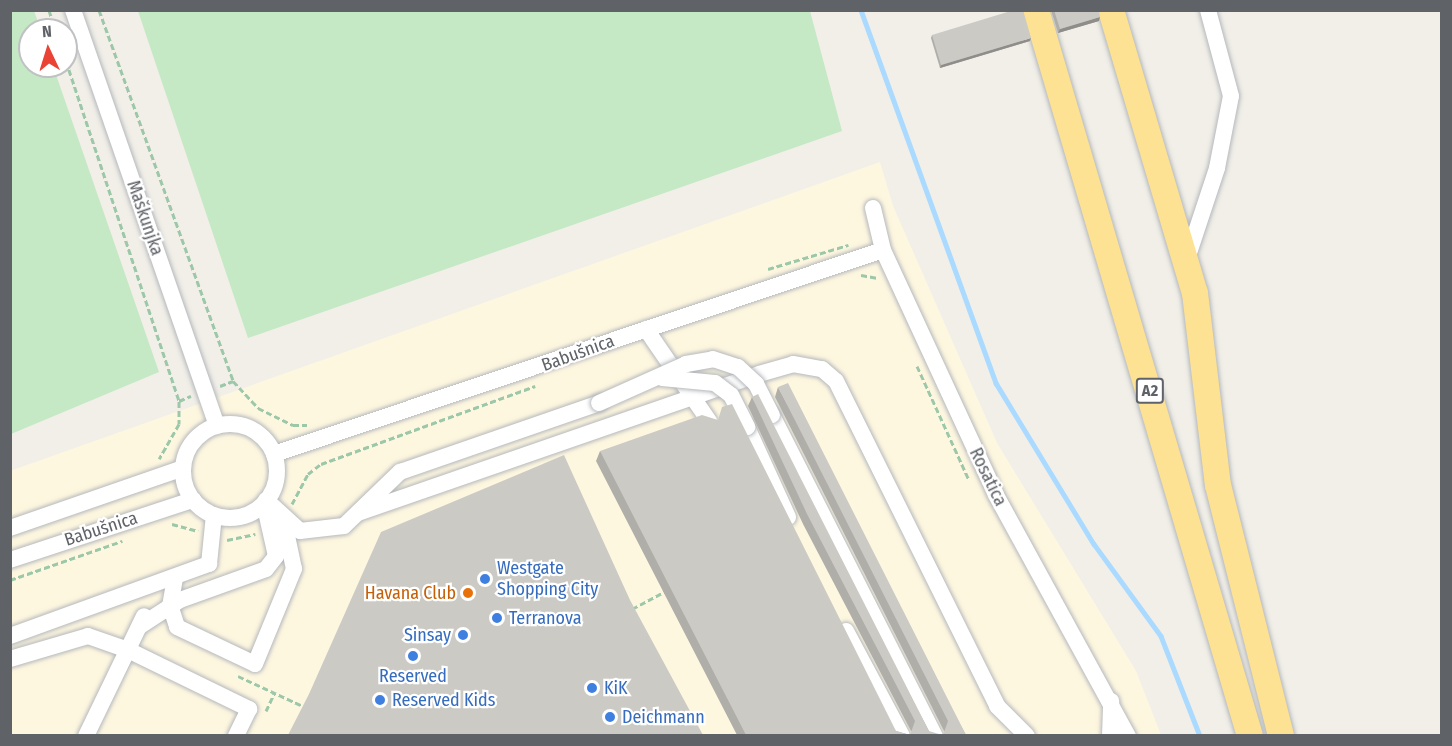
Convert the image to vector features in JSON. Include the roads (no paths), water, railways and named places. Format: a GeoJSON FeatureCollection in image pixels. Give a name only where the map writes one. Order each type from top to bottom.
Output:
{"type":"FeatureCollection","features":[{"type":"Feature","properties":{"kind":"highway","name":"A2"},"geometry":{"type":"LineString","coordinates":[[1036,10],[1250,735]]}},
{"type":"Feature","properties":{"kind":"highway"},"geometry":{"type":"LineString","coordinates":[[1111,10],[1195,293],[1218,485],[1281,735]]}},
{"type":"Feature","properties":{"kind":"street","name":"Maškunjka"},"geometry":{"type":"LineString","coordinates":[[74,10],[217,426]]}},
{"type":"Feature","properties":{"kind":"street"},"geometry":{"type":"LineString","coordinates":[[1186,263],[1216,168],[1231,96],[1208,10]]}},
{"type":"Feature","properties":{"kind":"street","name":"Rosatica"},"geometry":{"type":"LineString","coordinates":[[873,208],[883,250],[996,495],[1111,700],[1128,735]]}},
{"type":"Feature","properties":{"kind":"street","name":"Babušnica"},"geometry":{"type":"LineString","coordinates":[[274,454],[883,250]]}},
{"type":"Feature","properties":{"kind":"street"},"geometry":{"type":"LineString","coordinates":[[646,329],[691,398],[709,421]]}},
{"type":"Feature","properties":{"kind":"street"},"geometry":{"type":"LineString","coordinates":[[265,502],[287,511],[300,531],[320,533],[344,526],[400,472],[599,403],[686,364],[721,362],[738,367],[756,384],[935,735]]}},
{"type":"Feature","properties":{"kind":"street"},"geometry":{"type":"LineString","coordinates":[[358,513],[793,364],[822,369],[836,381],[997,706],[1028,735]]}},
{"type":"Feature","properties":{"kind":"street"},"geometry":{"type":"LineString","coordinates":[[654,378],[715,383],[731,395],[794,529]]}},
{"type":"Feature","properties":{"kind":"street"},"geometry":{"type":"LineString","coordinates":[[217,426],[257,432],[274,454],[276,478],[265,502],[241,516],[214,515],[193,500],[183,468],[194,441],[217,426]]}},
{"type":"Feature","properties":{"kind":"street","name":"Babušnica"},"geometry":{"type":"LineString","coordinates":[[10,528],[183,468]]}},
{"type":"Feature","properties":{"kind":"street","name":"Babušnica"},"geometry":{"type":"LineString","coordinates":[[10,560],[193,500]]}},
{"type":"Feature","properties":{"kind":"street"},"geometry":{"type":"LineString","coordinates":[[140,626],[170,605],[266,569],[276,556],[265,502]]}},
{"type":"Feature","properties":{"kind":"street"},"geometry":{"type":"LineString","coordinates":[[175,578],[170,605],[177,627],[255,664],[294,569],[287,511]]}},
{"type":"Feature","properties":{"kind":"street"},"geometry":{"type":"LineString","coordinates":[[10,636],[155,587],[210,564],[214,515]]}},
{"type":"Feature","properties":{"kind":"street"},"geometry":{"type":"LineString","coordinates":[[86,735],[140,626],[155,587]]}},
{"type":"Feature","properties":{"kind":"street"},"geometry":{"type":"LineString","coordinates":[[836,611],[903,735]]}},
{"type":"Feature","properties":{"kind":"street"},"geometry":{"type":"LineString","coordinates":[[10,658],[88,636],[128,650],[249,709],[236,735]]}},
{"type":"Feature","properties":{"kind":"street"},"geometry":{"type":"LineString","coordinates":[[1110,735],[1111,700]]}},
{"type":"Feature","properties":{"kind":"waterway"},"geometry":{"type":"LineString","coordinates":[[861,10],[996,383],[1094,544],[1161,636],[1200,736]]}},
{"type":"Feature","properties":{"kind":"place","name":"Westgate Shopping City"},"geometry":{"type":"Point","coordinates":[485,579]}},
{"type":"Feature","properties":{"kind":"place","name":"Havana Club"},"geometry":{"type":"Point","coordinates":[468,593]}},
{"type":"Feature","properties":{"kind":"place","name":"Terranova"},"geometry":{"type":"Point","coordinates":[497,618]}},
{"type":"Feature","properties":{"kind":"place","name":"Sinsay"},"geometry":{"type":"Point","coordinates":[463,635]}},
{"type":"Feature","properties":{"kind":"place","name":"Reserved"},"geometry":{"type":"Point","coordinates":[413,656]}},
{"type":"Feature","properties":{"kind":"place","name":"KiK"},"geometry":{"type":"Point","coordinates":[592,688]}},
{"type":"Feature","properties":{"kind":"place","name":"Reserved Kids"},"geometry":{"type":"Point","coordinates":[380,700]}},
{"type":"Feature","properties":{"kind":"place","name":"Deichmann"},"geometry":{"type":"Point","coordinates":[610,717]}}]}
